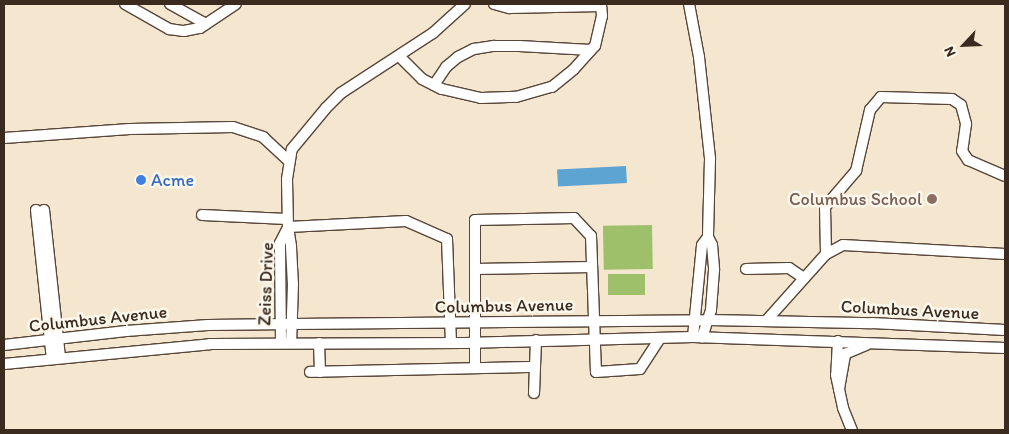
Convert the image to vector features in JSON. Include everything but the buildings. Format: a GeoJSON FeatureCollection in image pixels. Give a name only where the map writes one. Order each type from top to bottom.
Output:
{"type":"FeatureCollection","features":[{"type":"Feature","properties":{"kind":"street"},"geometry":{"type":"LineString","coordinates":[[125,4],[169,29],[184,31],[200,28],[231,5]]}},
{"type":"Feature","properties":{"kind":"street"},"geometry":{"type":"LineString","coordinates":[[170,4],[206,24]]}},
{"type":"Feature","properties":{"kind":"street"},"geometry":{"type":"LineString","coordinates":[[4,138],[130,129],[233,127],[263,137],[288,160],[292,150],[308,128],[341,93],[433,33],[465,4]]}},
{"type":"Feature","properties":{"kind":"street"},"geometry":{"type":"LineString","coordinates":[[399,56],[422,79],[442,89],[481,98],[516,97],[552,87],[574,69],[595,46],[602,16],[601,5],[509,8],[494,4]]}},
{"type":"Feature","properties":{"kind":"street"},"geometry":{"type":"LineString","coordinates":[[688,4],[699,57],[710,159],[708,237],[712,245],[714,270],[709,320],[698,337]]}},
{"type":"Feature","properties":{"kind":"street"},"geometry":{"type":"LineString","coordinates":[[434,85],[446,67],[458,57],[474,49],[519,46],[591,50]]}},
{"type":"Feature","properties":{"kind":"street"},"geometry":{"type":"LineString","coordinates":[[826,254],[825,207],[856,171],[870,110],[881,97],[952,98],[961,105],[966,124],[962,151],[968,160],[1005,176]]}},
{"type":"Feature","properties":{"kind":"street","name":"Zeiss Drive"},"geometry":{"type":"LineString","coordinates":[[286,343],[292,324],[292,247],[288,223],[288,160]]}},
{"type":"Feature","properties":{"kind":"street"},"geometry":{"type":"LineString","coordinates":[[40,210],[56,358]]}},
{"type":"Feature","properties":{"kind":"street"},"geometry":{"type":"LineString","coordinates":[[202,215],[288,223],[406,221],[447,239],[451,343]]}},
{"type":"Feature","properties":{"kind":"street"},"geometry":{"type":"LineString","coordinates":[[475,368],[475,220],[574,218],[591,236],[596,372],[640,370],[660,338]]}},
{"type":"Feature","properties":{"kind":"street","name":"Zeiss Drive"},"geometry":{"type":"LineString","coordinates":[[286,343],[281,324],[280,243],[288,223]]}},
{"type":"Feature","properties":{"kind":"street"},"geometry":{"type":"LineString","coordinates":[[698,337],[695,320],[702,245],[708,237]]}},
{"type":"Feature","properties":{"kind":"street"},"geometry":{"type":"LineString","coordinates":[[766,321],[826,254],[842,245],[1005,254]]}},
{"type":"Feature","properties":{"kind":"street"},"geometry":{"type":"LineString","coordinates":[[475,269],[592,267]]}},
{"type":"Feature","properties":{"kind":"street"},"geometry":{"type":"LineString","coordinates":[[746,269],[789,268],[804,278]]}},
{"type":"Feature","properties":{"kind":"street","name":"Columbus Avenue"},"geometry":{"type":"LineString","coordinates":[[4,345],[208,325],[709,320],[1005,330]]}},
{"type":"Feature","properties":{"kind":"street"},"geometry":{"type":"LineString","coordinates":[[794,340],[796,322]]}},
{"type":"Feature","properties":{"kind":"street","name":"Columbus Avenue"},"geometry":{"type":"LineString","coordinates":[[4,364],[210,344],[451,343],[698,337],[1005,348]]}},
{"type":"Feature","properties":{"kind":"street"},"geometry":{"type":"LineString","coordinates":[[534,393],[536,340]]}},
{"type":"Feature","properties":{"kind":"street"},"geometry":{"type":"LineString","coordinates":[[838,341],[836,375],[843,408],[852,430]]}},
{"type":"Feature","properties":{"kind":"street"},"geometry":{"type":"LineString","coordinates":[[839,389],[846,354],[851,350],[874,342]]}},
{"type":"Feature","properties":{"kind":"street"},"geometry":{"type":"LineString","coordinates":[[319,343],[315,372],[535,367]]}},
{"type":"Feature","properties":{"kind":"green space"},"geometry":{"type":"Polygon","coordinates":[[[652,225],[653,269],[604,270],[603,226],[652,225]]]}},
{"type":"Feature","properties":{"kind":"green space"},"geometry":{"type":"Polygon","coordinates":[[[608,274],[645,274],[645,295],[608,295],[608,274]]]}},
{"type":"Feature","properties":{"kind":"water"},"geometry":{"type":"Polygon","coordinates":[[[626,166],[627,183],[558,187],[557,170],[626,166]]]}},
{"type":"Feature","properties":{"kind":"place","name":"Acme"},"geometry":{"type":"Point","coordinates":[141,180]}},
{"type":"Feature","properties":{"kind":"place","name":"Columbus School"},"geometry":{"type":"Point","coordinates":[932,199]}}]}
